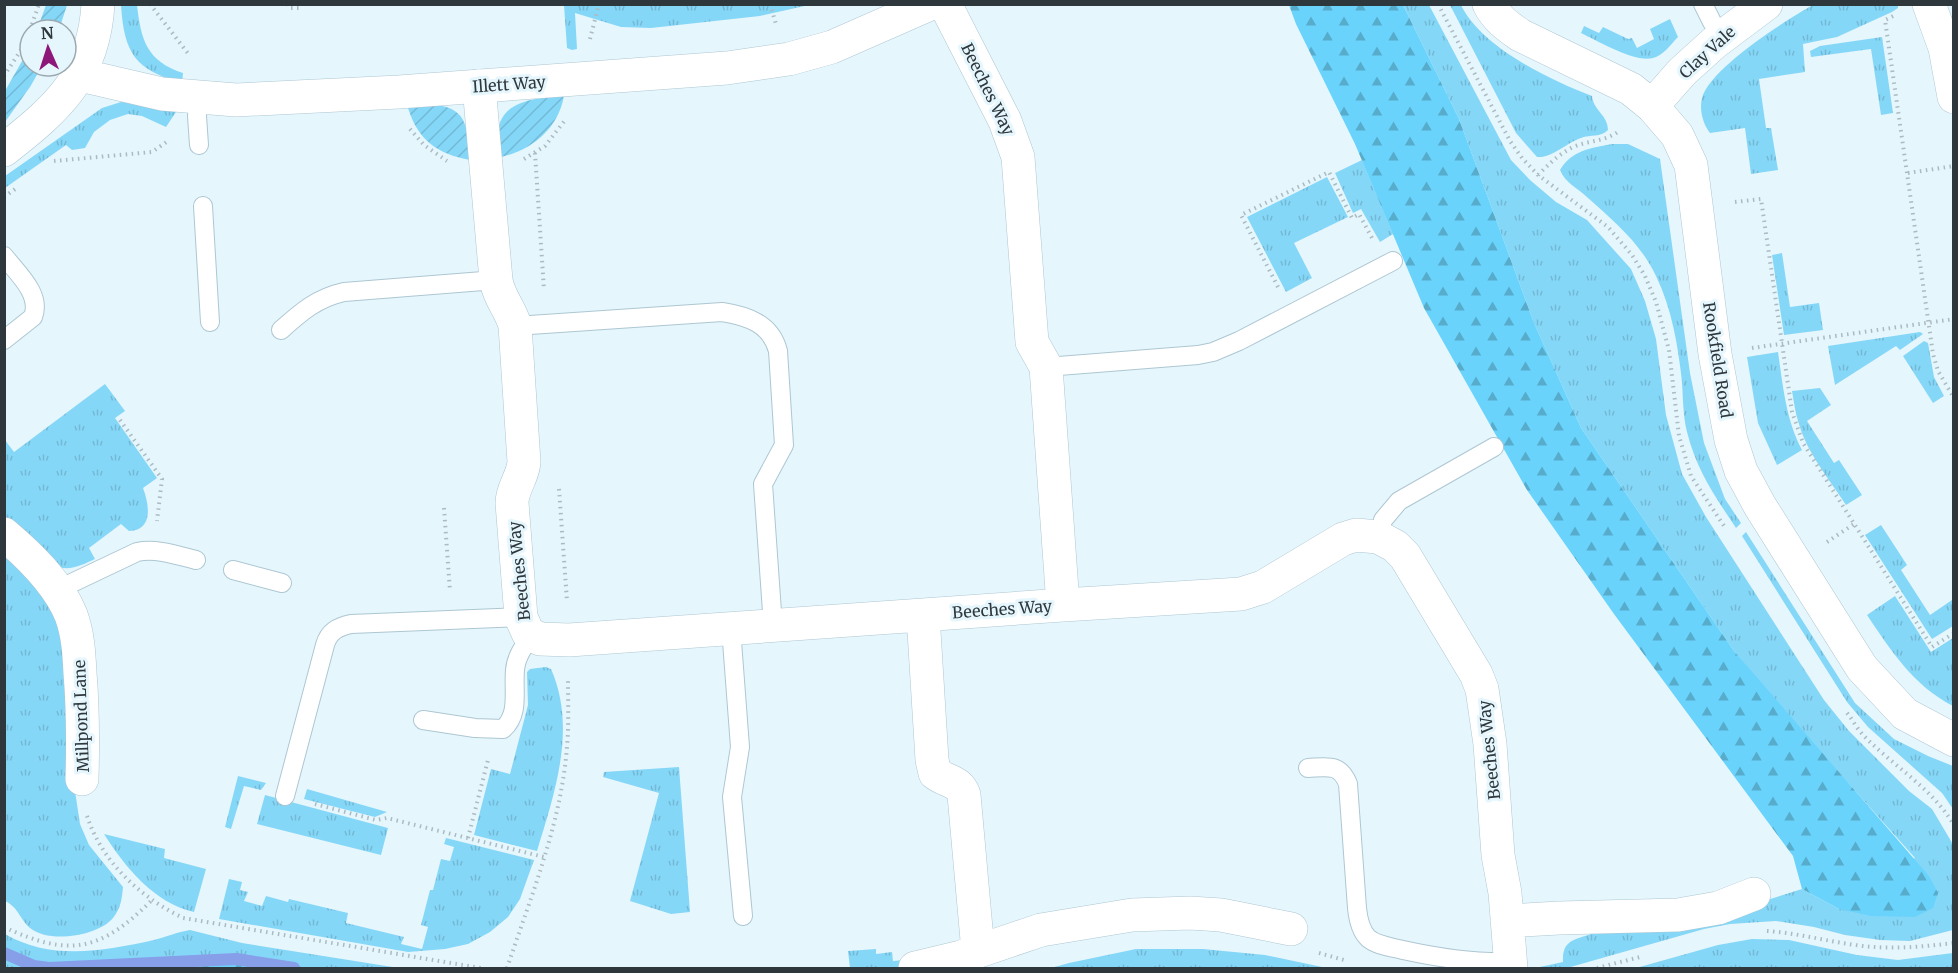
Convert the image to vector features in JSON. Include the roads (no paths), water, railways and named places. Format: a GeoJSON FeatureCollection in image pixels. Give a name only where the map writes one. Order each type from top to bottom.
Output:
{"type":"FeatureCollection","features":[{"type":"Feature","properties":{"kind":"street"},"geometry":{"type":"LineString","coordinates":[[4,150],[57,105],[80,75],[93,44],[98,4]]}},
{"type":"Feature","properties":{"kind":"street","name":"Illett Way"},"geometry":{"type":"LineString","coordinates":[[80,75],[162,94],[198,123],[236,100],[586,79],[727,68],[789,59],[832,47],[930,4]]}},
{"type":"Feature","properties":{"kind":"street","name":"Beeches Way"},"geometry":{"type":"LineString","coordinates":[[945,4],[1005,121],[1018,156],[1032,342],[1046,367],[1063,605]]}},
{"type":"Feature","properties":{"kind":"street","name":"Rookfield Road"},"geometry":{"type":"LineString","coordinates":[[1489,4],[1494,14],[1520,35],[1624,86],[1652,106],[1677,135],[1691,165],[1715,354],[1731,440],[1741,471],[1771,525],[1862,668],[1905,714],[1953,740]]}},
{"type":"Feature","properties":{"kind":"street","name":"Clay Vale"},"geometry":{"type":"LineString","coordinates":[[1652,106],[1682,72],[1722,37],[1767,4]]}},
{"type":"Feature","properties":{"kind":"street"},"geometry":{"type":"LineString","coordinates":[[1929,4],[1945,48],[1953,97]]}},
{"type":"Feature","properties":{"kind":"street","name":"Beeches Way"},"geometry":{"type":"LineString","coordinates":[[479,86],[495,280],[515,326],[524,462],[521,478],[512,494],[512,503],[526,627],[540,639],[569,640],[1063,605],[1217,597],[1247,593],[1270,584],[1343,539],[1356,535],[1378,537],[1395,546],[1412,566],[1476,674],[1482,689],[1490,744],[1498,855],[1505,893],[1511,965]]}},
{"type":"Feature","properties":{"kind":"street","name":"Millpond Lane"},"geometry":{"type":"LineString","coordinates":[[4,534],[57,590],[70,613],[78,642],[83,710],[82,779]]}},
{"type":"Feature","properties":{"kind":"street"},"geometry":{"type":"LineString","coordinates":[[923,615],[933,768],[940,777],[957,783],[964,795],[978,951]]}},
{"type":"Feature","properties":{"kind":"street"},"geometry":{"type":"LineString","coordinates":[[1507,921],[1678,915],[1718,908],[1754,894]]}},
{"type":"Feature","properties":{"kind":"street"},"geometry":{"type":"LineString","coordinates":[[915,969],[961,957],[1041,930],[1104,919],[1160,913],[1221,915],[1291,928]]}},
{"type":"Feature","properties":{"kind":"lane"},"geometry":{"type":"LineString","coordinates":[[1703,4],[1722,37]]}},
{"type":"Feature","properties":{"kind":"lane"},"geometry":{"type":"LineString","coordinates":[[203,206],[210,322]]}},
{"type":"Feature","properties":{"kind":"lane"},"geometry":{"type":"LineString","coordinates":[[4,256],[36,302],[33,317],[4,340]]}},
{"type":"Feature","properties":{"kind":"lane"},"geometry":{"type":"LineString","coordinates":[[1046,367],[1213,352],[1239,341],[1390,263]]}},
{"type":"Feature","properties":{"kind":"lane"},"geometry":{"type":"LineString","coordinates":[[281,330],[314,303],[329,295],[495,280]]}},
{"type":"Feature","properties":{"kind":"lane"},"geometry":{"type":"LineString","coordinates":[[515,326],[722,312],[749,317],[768,330],[775,340],[778,351],[785,435],[782,452],[763,484],[773,626]]}},
{"type":"Feature","properties":{"kind":"lane"},"geometry":{"type":"LineString","coordinates":[[1378,537],[1383,520],[1399,501],[1494,447]]}},
{"type":"Feature","properties":{"kind":"lane"},"geometry":{"type":"LineString","coordinates":[[57,590],[136,552],[147,550],[196,560]]}},
{"type":"Feature","properties":{"kind":"lane"},"geometry":{"type":"LineString","coordinates":[[233,570],[282,583]]}},
{"type":"Feature","properties":{"kind":"lane"},"geometry":{"type":"LineString","coordinates":[[285,796],[327,638],[333,630],[351,624],[452,620],[526,627],[515,670],[515,704],[510,723],[503,729],[496,729],[423,720]]}},
{"type":"Feature","properties":{"kind":"lane"},"geometry":{"type":"LineString","coordinates":[[731,628],[740,747],[732,797],[743,916]]}},
{"type":"Feature","properties":{"kind":"lane"},"geometry":{"type":"LineString","coordinates":[[1308,768],[1335,768],[1345,776],[1348,784],[1357,908],[1360,924],[1367,937],[1384,946],[1446,959],[1511,965]]}},
{"type":"Feature","properties":{"kind":"waterway"},"geometry":{"type":"LineString","coordinates":[[4,953],[34,966],[49,968],[236,959],[294,968]]}}]}
